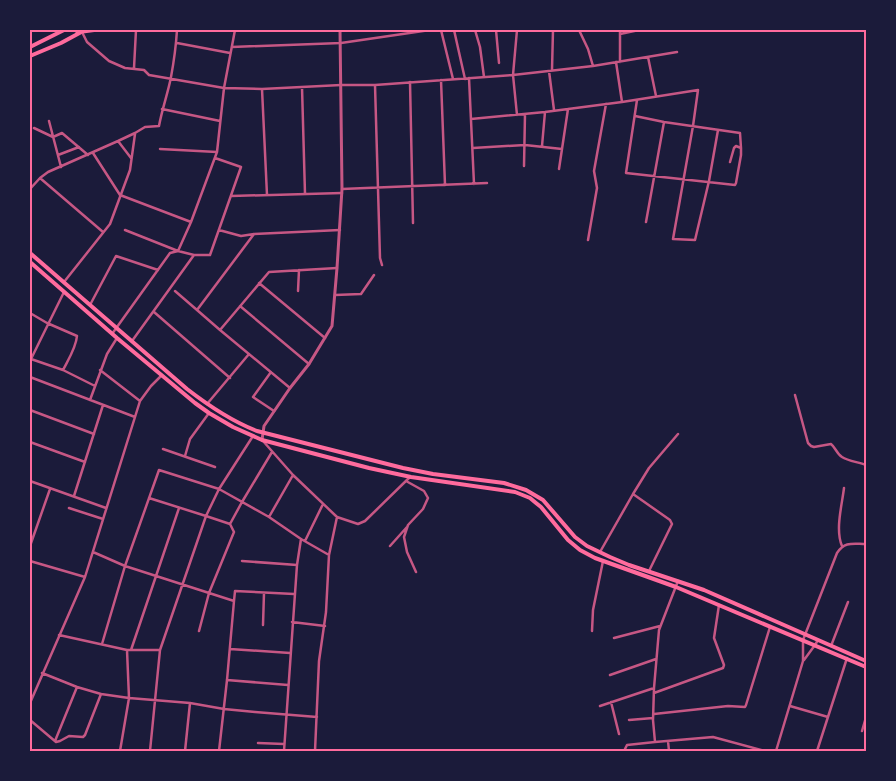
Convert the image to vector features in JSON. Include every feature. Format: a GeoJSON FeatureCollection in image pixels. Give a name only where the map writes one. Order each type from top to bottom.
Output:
{"type":"FeatureCollection","features":[{"type":"Feature","properties":{"kind":"main road"},"geometry":{"type":"LineString","coordinates":[[30,47],[64,30]]}},
{"type":"Feature","properties":{"kind":"main road"},"geometry":{"type":"LineString","coordinates":[[75,30],[79,32],[94,30]]}},
{"type":"Feature","properties":{"kind":"main road"},"geometry":{"type":"LineString","coordinates":[[30,56],[62,43],[84,31]]}},
{"type":"Feature","properties":{"kind":"main road"},"geometry":{"type":"LineString","coordinates":[[30,253],[161,367],[207,404],[230,419],[262,433],[403,468],[504,483],[526,490],[543,500],[575,537],[587,546],[629,564],[704,590],[866,661]]}},
{"type":"Feature","properties":{"kind":"main road"},"geometry":{"type":"LineString","coordinates":[[30,262],[194,403],[233,428],[262,440],[411,477],[515,492],[530,498],[541,507],[568,540],[580,550],[603,561],[719,604],[866,667]]}},
{"type":"Feature","properties":{"kind":"main road"},"geometry":{"type":"LineString","coordinates":[[160,373],[161,367]]}},
{"type":"Feature","properties":{"kind":"main road"},"geometry":{"type":"LineString","coordinates":[[442,475],[442,482]]}},
{"type":"Feature","properties":{"kind":"street"},"geometry":{"type":"LineString","coordinates":[[134,69],[136,30]]}},
{"type":"Feature","properties":{"kind":"street"},"geometry":{"type":"LineString","coordinates":[[30,189],[40,178],[61,167],[135,134],[145,127],[160,126],[162,108],[171,78],[177,30]]}},
{"type":"Feature","properties":{"kind":"street"},"geometry":{"type":"LineString","coordinates":[[178,251],[217,152],[224,88],[234,30]]}},
{"type":"Feature","properties":{"kind":"street"},"geometry":{"type":"LineString","coordinates":[[340,30],[342,191],[338,268],[332,326],[326,338],[264,426],[262,440],[293,475],[337,517],[358,524],[365,521],[411,477]]}},
{"type":"Feature","properties":{"kind":"street"},"geometry":{"type":"LineString","coordinates":[[232,47],[341,43],[430,30]]}},
{"type":"Feature","properties":{"kind":"street"},"geometry":{"type":"LineString","coordinates":[[441,30],[453,79]]}},
{"type":"Feature","properties":{"kind":"street"},"geometry":{"type":"LineString","coordinates":[[454,30],[465,78]]}},
{"type":"Feature","properties":{"kind":"street"},"geometry":{"type":"LineString","coordinates":[[475,30],[480,48],[484,77]]}},
{"type":"Feature","properties":{"kind":"street"},"geometry":{"type":"LineString","coordinates":[[496,30],[499,62]]}},
{"type":"Feature","properties":{"kind":"street"},"geometry":{"type":"LineString","coordinates":[[517,30],[513,74],[517,115]]}},
{"type":"Feature","properties":{"kind":"street"},"geometry":{"type":"LineString","coordinates":[[553,30],[551,70],[554,110]]}},
{"type":"Feature","properties":{"kind":"street"},"geometry":{"type":"LineString","coordinates":[[579,30],[588,49],[593,66]]}},
{"type":"Feature","properties":{"kind":"street"},"geometry":{"type":"LineString","coordinates":[[622,102],[618,62],[620,32],[639,30]]}},
{"type":"Feature","properties":{"kind":"street"},"geometry":{"type":"LineString","coordinates":[[84,31],[87,42],[109,61],[125,68],[144,70],[149,75],[224,88],[262,89],[375,85],[484,77],[593,66],[677,52]]}},
{"type":"Feature","properties":{"kind":"street"},"geometry":{"type":"LineString","coordinates":[[177,42],[230,53]]}},
{"type":"Feature","properties":{"kind":"street"},"geometry":{"type":"LineString","coordinates":[[648,57],[656,96]]}},
{"type":"Feature","properties":{"kind":"street"},"geometry":{"type":"LineString","coordinates":[[469,78],[474,184]]}},
{"type":"Feature","properties":{"kind":"street"},"geometry":{"type":"LineString","coordinates":[[441,80],[445,185]]}},
{"type":"Feature","properties":{"kind":"street"},"geometry":{"type":"LineString","coordinates":[[410,82],[413,223]]}},
{"type":"Feature","properties":{"kind":"street"},"geometry":{"type":"LineString","coordinates":[[375,85],[377,187],[380,258],[382,265]]}},
{"type":"Feature","properties":{"kind":"street"},"geometry":{"type":"LineString","coordinates":[[302,87],[305,194]]}},
{"type":"Feature","properties":{"kind":"street"},"geometry":{"type":"LineString","coordinates":[[262,89],[267,195]]}},
{"type":"Feature","properties":{"kind":"street"},"geometry":{"type":"LineString","coordinates":[[471,119],[545,112],[698,90],[674,239],[694,240],[709,181],[718,130]]}},
{"type":"Feature","properties":{"kind":"street"},"geometry":{"type":"LineString","coordinates":[[634,116],[740,133],[741,155],[736,184],[626,173],[634,116],[637,100]]}},
{"type":"Feature","properties":{"kind":"street"},"geometry":{"type":"LineString","coordinates":[[588,240],[597,188],[594,171],[606,104]]}},
{"type":"Feature","properties":{"kind":"street"},"geometry":{"type":"LineString","coordinates":[[162,108],[220,121]]}},
{"type":"Feature","properties":{"kind":"street"},"geometry":{"type":"LineString","coordinates":[[559,168],[568,109]]}},
{"type":"Feature","properties":{"kind":"street"},"geometry":{"type":"LineString","coordinates":[[542,146],[545,112]]}},
{"type":"Feature","properties":{"kind":"street"},"geometry":{"type":"LineString","coordinates":[[524,166],[525,114]]}},
{"type":"Feature","properties":{"kind":"street"},"geometry":{"type":"LineString","coordinates":[[49,121],[61,167]]}},
{"type":"Feature","properties":{"kind":"street"},"geometry":{"type":"LineString","coordinates":[[646,222],[664,122]]}},
{"type":"Feature","properties":{"kind":"street"},"geometry":{"type":"LineString","coordinates":[[34,128],[53,137],[62,133],[88,155]]}},
{"type":"Feature","properties":{"kind":"street"},"geometry":{"type":"LineString","coordinates":[[64,282],[110,224],[130,170],[135,134]]}},
{"type":"Feature","properties":{"kind":"street"},"geometry":{"type":"LineString","coordinates":[[118,141],[132,159]]}},
{"type":"Feature","properties":{"kind":"street"},"geometry":{"type":"LineString","coordinates":[[473,148],[525,145],[562,149]]}},
{"type":"Feature","properties":{"kind":"street"},"geometry":{"type":"LineString","coordinates":[[730,162],[734,148],[736,146],[741,148]]}},
{"type":"Feature","properties":{"kind":"street"},"geometry":{"type":"LineString","coordinates":[[58,155],[79,147]]}},
{"type":"Feature","properties":{"kind":"street"},"geometry":{"type":"LineString","coordinates":[[160,149],[217,152]]}},
{"type":"Feature","properties":{"kind":"street"},"geometry":{"type":"LineString","coordinates":[[92,153],[120,195],[191,222]]}},
{"type":"Feature","properties":{"kind":"street"},"geometry":{"type":"LineString","coordinates":[[125,230],[178,251],[194,255],[210,255],[241,167],[215,158]]}},
{"type":"Feature","properties":{"kind":"street"},"geometry":{"type":"LineString","coordinates":[[40,178],[103,232]]}},
{"type":"Feature","properties":{"kind":"street"},"geometry":{"type":"LineString","coordinates":[[231,196],[305,194],[377,187],[487,183]]}},
{"type":"Feature","properties":{"kind":"street"},"geometry":{"type":"LineString","coordinates":[[219,230],[241,236],[340,230]]}},
{"type":"Feature","properties":{"kind":"street"},"geometry":{"type":"LineString","coordinates":[[197,310],[254,234]]}},
{"type":"Feature","properties":{"kind":"street"},"geometry":{"type":"LineString","coordinates":[[112,334],[170,253],[178,251]]}},
{"type":"Feature","properties":{"kind":"street"},"geometry":{"type":"LineString","coordinates":[[132,341],[194,255]]}},
{"type":"Feature","properties":{"kind":"street"},"geometry":{"type":"LineString","coordinates":[[90,305],[116,256],[158,270]]}},
{"type":"Feature","properties":{"kind":"street"},"geometry":{"type":"LineString","coordinates":[[220,330],[269,272],[338,268]]}},
{"type":"Feature","properties":{"kind":"street"},"geometry":{"type":"LineString","coordinates":[[298,292],[299,270]]}},
{"type":"Feature","properties":{"kind":"street"},"geometry":{"type":"LineString","coordinates":[[335,295],[361,294],[374,275]]}},
{"type":"Feature","properties":{"kind":"street"},"geometry":{"type":"LineString","coordinates":[[259,283],[326,338]]}},
{"type":"Feature","properties":{"kind":"street"},"geometry":{"type":"LineString","coordinates":[[175,291],[290,388]]}},
{"type":"Feature","properties":{"kind":"street"},"geometry":{"type":"LineString","coordinates":[[64,292],[31,359],[63,370],[95,386]]}},
{"type":"Feature","properties":{"kind":"street"},"geometry":{"type":"LineString","coordinates":[[240,306],[308,364]]}},
{"type":"Feature","properties":{"kind":"street"},"geometry":{"type":"LineString","coordinates":[[154,312],[230,378]]}},
{"type":"Feature","properties":{"kind":"street"},"geometry":{"type":"LineString","coordinates":[[30,313],[49,324],[77,336],[74,349],[63,370]]}},
{"type":"Feature","properties":{"kind":"street"},"geometry":{"type":"LineString","coordinates":[[90,400],[100,370],[117,338]]}},
{"type":"Feature","properties":{"kind":"street"},"geometry":{"type":"LineString","coordinates":[[207,404],[249,354]]}},
{"type":"Feature","properties":{"kind":"street"},"geometry":{"type":"LineString","coordinates":[[100,370],[140,401]]}},
{"type":"Feature","properties":{"kind":"street"},"geometry":{"type":"LineString","coordinates":[[271,372],[253,397],[274,411]]}},
{"type":"Feature","properties":{"kind":"street"},"geometry":{"type":"LineString","coordinates":[[30,703],[84,577],[140,401],[160,373]]}},
{"type":"Feature","properties":{"kind":"street"},"geometry":{"type":"LineString","coordinates":[[30,378],[135,417]]}},
{"type":"Feature","properties":{"kind":"street"},"geometry":{"type":"LineString","coordinates":[[795,395],[810,446],[831,444],[843,458],[866,465]]}},
{"type":"Feature","properties":{"kind":"street"},"geometry":{"type":"LineString","coordinates":[[74,496],[103,405]]}},
{"type":"Feature","properties":{"kind":"street"},"geometry":{"type":"LineString","coordinates":[[30,410],[94,434]]}},
{"type":"Feature","properties":{"kind":"street"},"geometry":{"type":"LineString","coordinates":[[185,456],[190,439],[209,413]]}},
{"type":"Feature","properties":{"kind":"street"},"geometry":{"type":"LineString","coordinates":[[600,552],[649,468],[678,434]]}},
{"type":"Feature","properties":{"kind":"street"},"geometry":{"type":"LineString","coordinates":[[150,751],[160,650],[206,516],[219,489],[253,436]]}},
{"type":"Feature","properties":{"kind":"street"},"geometry":{"type":"LineString","coordinates":[[30,442],[85,462]]}},
{"type":"Feature","properties":{"kind":"street"},"geometry":{"type":"LineString","coordinates":[[163,449],[215,467]]}},
{"type":"Feature","properties":{"kind":"street"},"geometry":{"type":"LineString","coordinates":[[230,524],[272,452]]}},
{"type":"Feature","properties":{"kind":"street"},"geometry":{"type":"LineString","coordinates":[[102,644],[126,566],[160,470],[219,489],[329,555]]}},
{"type":"Feature","properties":{"kind":"street"},"geometry":{"type":"LineString","coordinates":[[268,517],[293,475]]}},
{"type":"Feature","properties":{"kind":"street"},"geometry":{"type":"LineString","coordinates":[[30,481],[106,508]]}},
{"type":"Feature","properties":{"kind":"street"},"geometry":{"type":"LineString","coordinates":[[390,546],[423,509],[428,498],[424,491],[406,481]]}},
{"type":"Feature","properties":{"kind":"street"},"geometry":{"type":"LineString","coordinates":[[30,546],[50,488]]}},
{"type":"Feature","properties":{"kind":"street"},"geometry":{"type":"LineString","coordinates":[[842,546],[839,532],[844,488]]}},
{"type":"Feature","properties":{"kind":"street"},"geometry":{"type":"LineString","coordinates":[[633,494],[670,520],[672,524],[650,571]]}},
{"type":"Feature","properties":{"kind":"street"},"geometry":{"type":"LineString","coordinates":[[149,498],[230,524],[234,532],[209,593],[199,631]]}},
{"type":"Feature","properties":{"kind":"street"},"geometry":{"type":"LineString","coordinates":[[284,751],[297,565],[303,540],[323,504]]}},
{"type":"Feature","properties":{"kind":"street"},"geometry":{"type":"LineString","coordinates":[[69,508],[103,519]]}},
{"type":"Feature","properties":{"kind":"street"},"geometry":{"type":"LineString","coordinates":[[120,751],[129,698],[129,650],[179,508]]}},
{"type":"Feature","properties":{"kind":"street"},"geometry":{"type":"LineString","coordinates":[[315,751],[329,555],[337,517]]}},
{"type":"Feature","properties":{"kind":"street"},"geometry":{"type":"LineString","coordinates":[[408,525],[404,537],[407,552],[416,572]]}},
{"type":"Feature","properties":{"kind":"street"},"geometry":{"type":"LineString","coordinates":[[776,751],[803,661],[803,640],[837,553],[842,546],[866,544]]}},
{"type":"Feature","properties":{"kind":"street"},"geometry":{"type":"LineString","coordinates":[[93,552],[126,566],[234,601]]}},
{"type":"Feature","properties":{"kind":"street"},"geometry":{"type":"LineString","coordinates":[[30,561],[84,577]]}},
{"type":"Feature","properties":{"kind":"street"},"geometry":{"type":"LineString","coordinates":[[242,561],[297,565]]}},
{"type":"Feature","properties":{"kind":"street"},"geometry":{"type":"LineString","coordinates":[[592,632],[593,610],[603,561]]}},
{"type":"Feature","properties":{"kind":"street"},"geometry":{"type":"LineString","coordinates":[[655,742],[654,688],[660,626],[678,581]]}},
{"type":"Feature","properties":{"kind":"street"},"geometry":{"type":"LineString","coordinates":[[218,751],[224,709],[235,591],[294,594]]}},
{"type":"Feature","properties":{"kind":"street"},"geometry":{"type":"LineString","coordinates":[[263,625],[264,592]]}},
{"type":"Feature","properties":{"kind":"street"},"geometry":{"type":"LineString","coordinates":[[830,646],[848,602]]}},
{"type":"Feature","properties":{"kind":"street"},"geometry":{"type":"LineString","coordinates":[[654,692],[723,668],[722,657],[714,638],[719,604]]}},
{"type":"Feature","properties":{"kind":"street"},"geometry":{"type":"LineString","coordinates":[[292,622],[325,626]]}},
{"type":"Feature","properties":{"kind":"street"},"geometry":{"type":"LineString","coordinates":[[614,638],[660,626]]}},
{"type":"Feature","properties":{"kind":"street"},"geometry":{"type":"LineString","coordinates":[[654,714],[728,706],[745,707],[770,626]]}},
{"type":"Feature","properties":{"kind":"street"},"geometry":{"type":"LineString","coordinates":[[59,635],[129,650],[160,650]]}},
{"type":"Feature","properties":{"kind":"street"},"geometry":{"type":"LineString","coordinates":[[803,661],[818,640]]}},
{"type":"Feature","properties":{"kind":"street"},"geometry":{"type":"LineString","coordinates":[[230,650],[290,653]]}},
{"type":"Feature","properties":{"kind":"street"},"geometry":{"type":"LineString","coordinates":[[817,751],[847,658]]}},
{"type":"Feature","properties":{"kind":"street"},"geometry":{"type":"LineString","coordinates":[[610,675],[656,659]]}},
{"type":"Feature","properties":{"kind":"street"},"geometry":{"type":"LineString","coordinates":[[42,673],[101,694],[190,703],[224,709],[316,717]]}},
{"type":"Feature","properties":{"kind":"street"},"geometry":{"type":"LineString","coordinates":[[227,680],[288,685]]}},
{"type":"Feature","properties":{"kind":"street"},"geometry":{"type":"LineString","coordinates":[[55,741],[78,687]]}},
{"type":"Feature","properties":{"kind":"street"},"geometry":{"type":"LineString","coordinates":[[600,706],[654,688]]}},
{"type":"Feature","properties":{"kind":"street"},"geometry":{"type":"LineString","coordinates":[[30,720],[58,742],[69,736],[81,737],[85,735],[101,694]]}},
{"type":"Feature","properties":{"kind":"street"},"geometry":{"type":"LineString","coordinates":[[611,702],[619,734]]}},
{"type":"Feature","properties":{"kind":"street"},"geometry":{"type":"LineString","coordinates":[[185,751],[190,703]]}},
{"type":"Feature","properties":{"kind":"street"},"geometry":{"type":"LineString","coordinates":[[790,706],[828,717]]}},
{"type":"Feature","properties":{"kind":"street"},"geometry":{"type":"LineString","coordinates":[[862,730],[866,717]]}},
{"type":"Feature","properties":{"kind":"street"},"geometry":{"type":"LineString","coordinates":[[628,720],[654,718]]}},
{"type":"Feature","properties":{"kind":"street"},"geometry":{"type":"LineString","coordinates":[[624,751],[627,745],[714,737],[765,751]]}},
{"type":"Feature","properties":{"kind":"street"},"geometry":{"type":"LineString","coordinates":[[668,741],[669,751]]}},
{"type":"Feature","properties":{"kind":"street"},"geometry":{"type":"LineString","coordinates":[[258,743],[284,744]]}}]}
